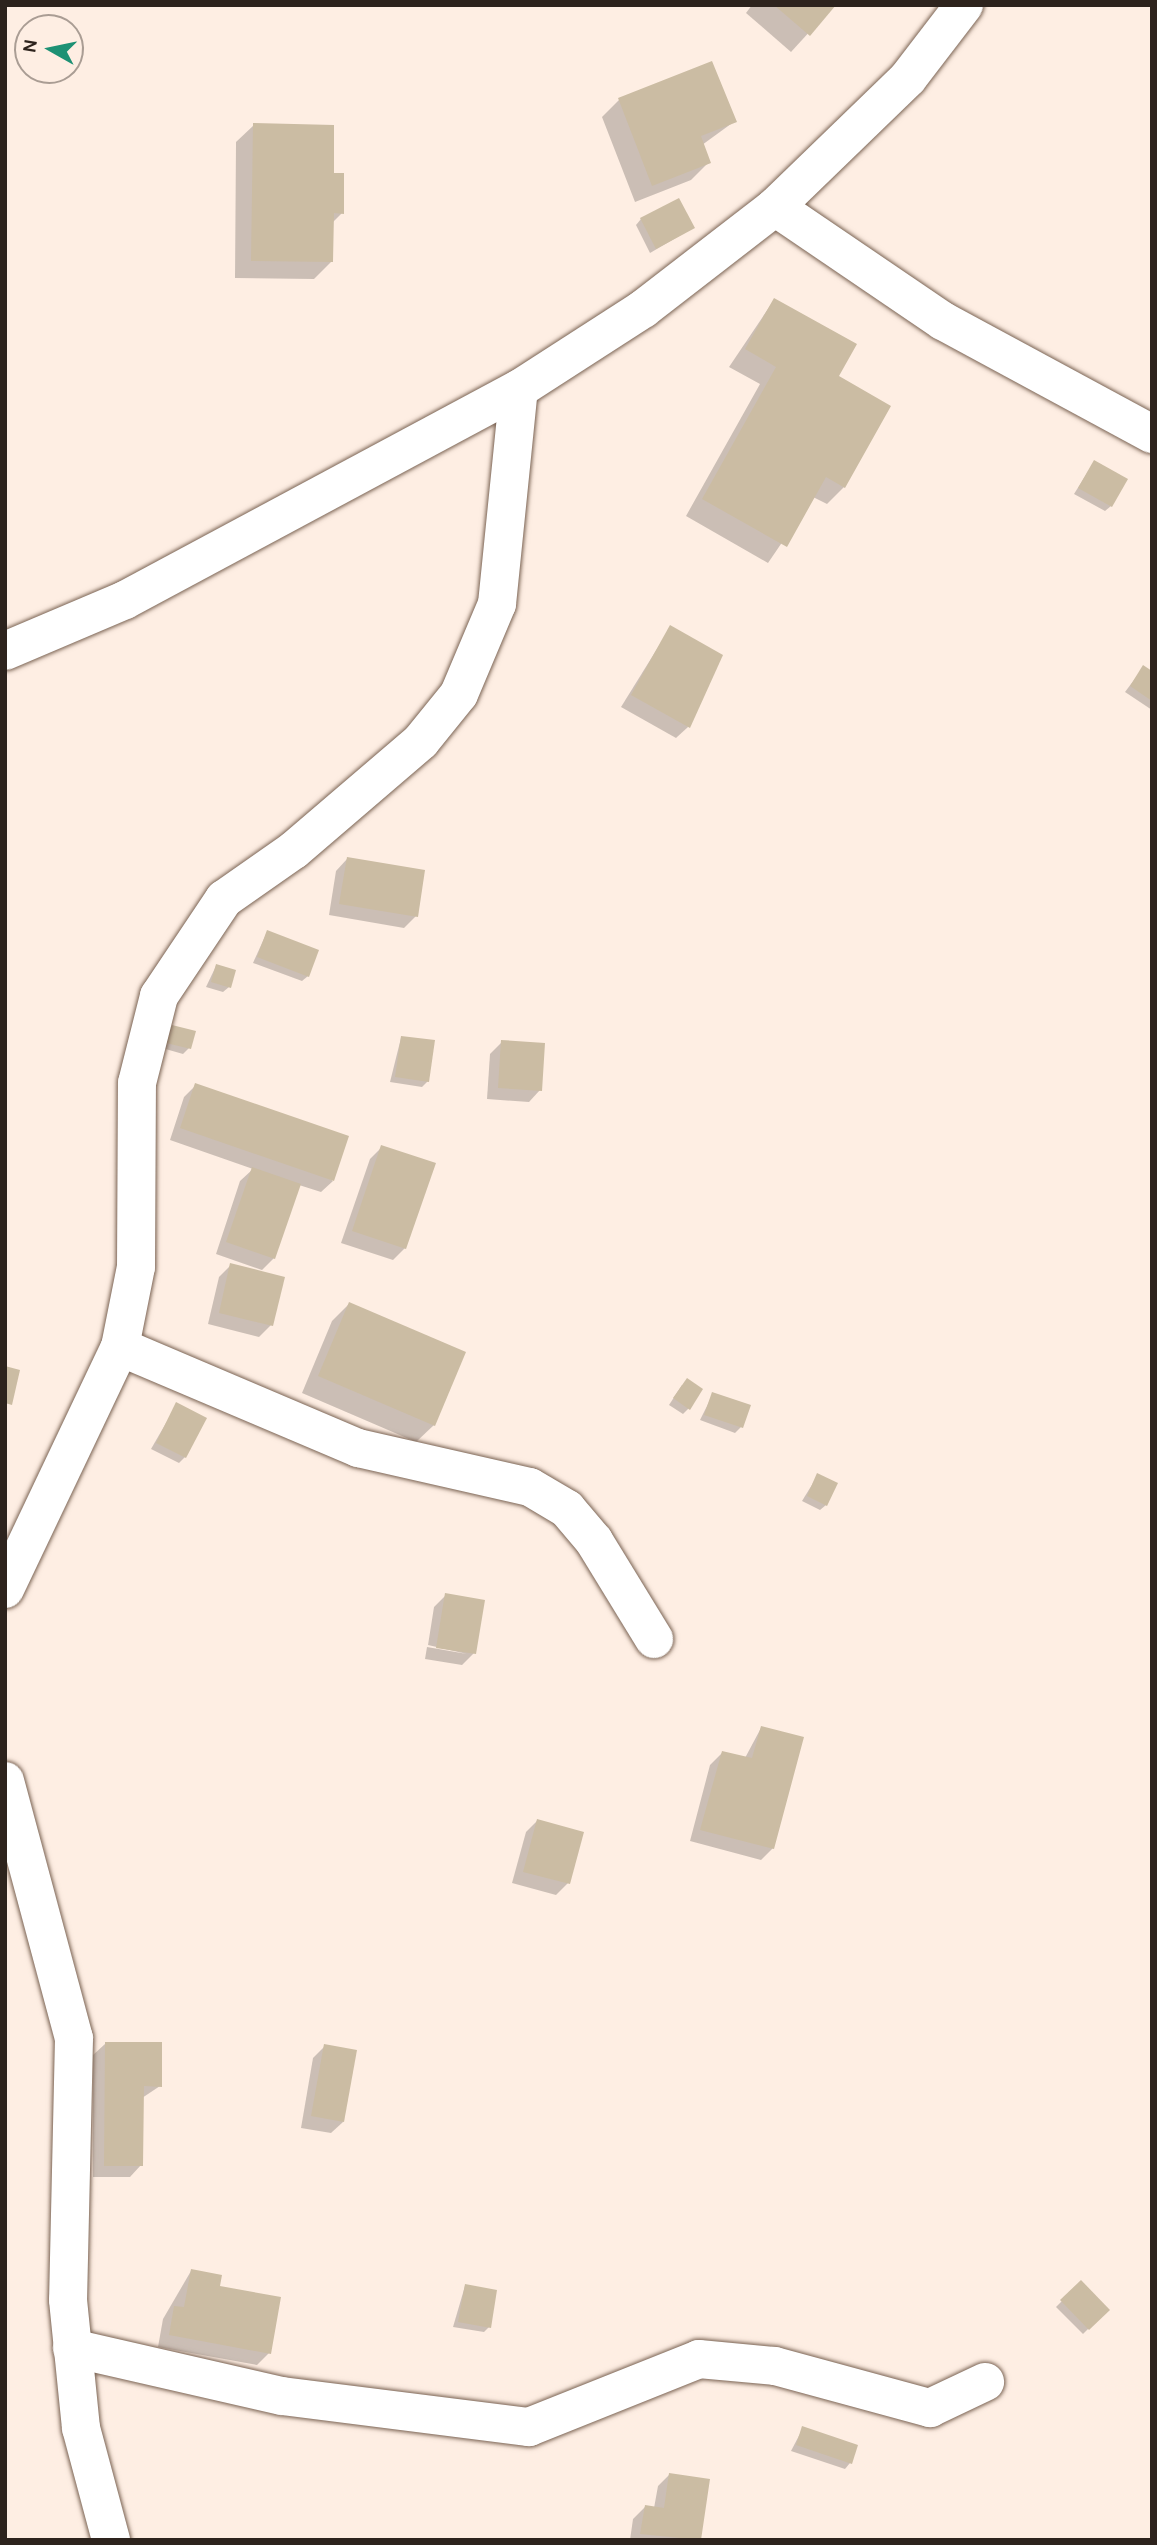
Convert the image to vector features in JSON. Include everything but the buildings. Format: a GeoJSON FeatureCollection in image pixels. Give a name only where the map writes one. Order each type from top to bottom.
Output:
{"type":"FeatureCollection","features":[{"type":"Feature","properties":{"kind":"street"},"geometry":{"type":"LineString","coordinates":[[5,651],[125,600],[519,389],[643,309],[775,207],[908,78],[964,5]]}},
{"type":"Feature","properties":{"kind":"street"},"geometry":{"type":"LineString","coordinates":[[775,207],[943,321],[1152,434]]}},
{"type":"Feature","properties":{"kind":"street"},"geometry":{"type":"LineString","coordinates":[[5,1590],[120,1347],[136,1267],[137,1083],[159,996],[225,899],[294,850],[421,741],[459,694],[497,604],[519,389]]}},
{"type":"Feature","properties":{"kind":"street"},"geometry":{"type":"LineString","coordinates":[[120,1347],[358,1448],[530,1487],[567,1509],[594,1541],[654,1639]]}},
{"type":"Feature","properties":{"kind":"street"},"geometry":{"type":"LineString","coordinates":[[5,1781],[74,2038],[68,2258],[72,2348],[82,2428],[111,2540]]}},
{"type":"Feature","properties":{"kind":"street"},"geometry":{"type":"LineString","coordinates":[[72,2348],[282,2396],[529,2427],[699,2359],[764,2364],[930,2408],[985,2382]]}}]}
